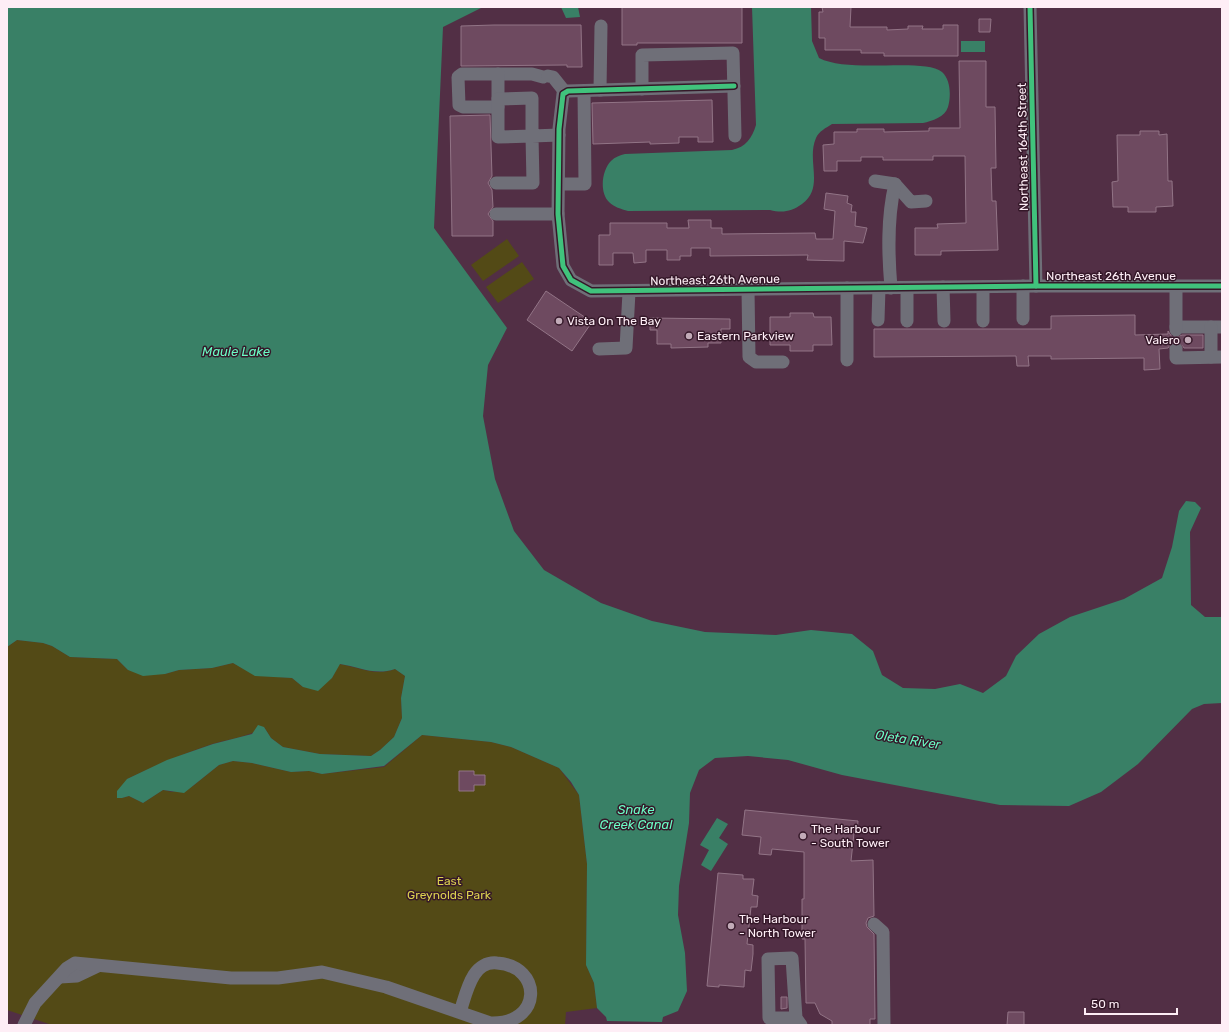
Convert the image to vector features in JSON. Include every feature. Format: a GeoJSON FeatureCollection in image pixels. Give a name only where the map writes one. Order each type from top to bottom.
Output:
{"type":"FeatureCollection","features":[{"type":"Feature","properties":{"kind":"street","name":"Northeast 164th Street"},"geometry":{"type":"LineString","coordinates":[[1030,7],[1036,286]]}},
{"type":"Feature","properties":{"kind":"street"},"geometry":{"type":"LineString","coordinates":[[600,90],[601,26]]}},
{"type":"Feature","properties":{"kind":"street"},"geometry":{"type":"LineString","coordinates":[[642,89],[642,55],[733,53],[735,136]]}},
{"type":"Feature","properties":{"kind":"street"},"geometry":{"type":"LineString","coordinates":[[496,183],[533,183],[532,98],[463,107],[459,105],[457,93],[458,77],[462,74],[532,74],[553,77],[566,92],[734,86]]}},
{"type":"Feature","properties":{"kind":"street"},"geometry":{"type":"LineString","coordinates":[[498,74],[498,137],[559,136]]}},
{"type":"Feature","properties":{"kind":"street"},"geometry":{"type":"LineString","coordinates":[[559,184],[585,184],[584,91]]}},
{"type":"Feature","properties":{"kind":"street","name":"Northeast 26th Avenue"},"geometry":{"type":"LineString","coordinates":[[566,92],[563,94],[559,136],[558,214],[564,266],[571,280],[591,291],[629,292],[983,286],[1222,286]]}},
{"type":"Feature","properties":{"kind":"street"},"geometry":{"type":"LineString","coordinates":[[875,181],[895,184],[911,202],[926,201]]}},
{"type":"Feature","properties":{"kind":"street"},"geometry":{"type":"LineString","coordinates":[[878,320],[885,288],[891,202],[895,184]]}},
{"type":"Feature","properties":{"kind":"street"},"geometry":{"type":"LineString","coordinates":[[496,214],[558,214]]}},
{"type":"Feature","properties":{"kind":"street"},"geometry":{"type":"LineString","coordinates":[[983,286],[983,321]]}},
{"type":"Feature","properties":{"kind":"street"},"geometry":{"type":"LineString","coordinates":[[1023,286],[1023,319]]}},
{"type":"Feature","properties":{"kind":"street"},"geometry":{"type":"LineString","coordinates":[[1176,286],[1176,328],[1216,327],[1216,357],[1176,358],[1176,350]]}},
{"type":"Feature","properties":{"kind":"street"},"geometry":{"type":"LineString","coordinates":[[943,287],[944,321]]}},
{"type":"Feature","properties":{"kind":"street"},"geometry":{"type":"LineString","coordinates":[[847,288],[847,360]]}},
{"type":"Feature","properties":{"kind":"street"},"geometry":{"type":"LineString","coordinates":[[907,288],[907,321]]}},
{"type":"Feature","properties":{"kind":"street"},"geometry":{"type":"LineString","coordinates":[[748,289],[749,356],[756,362],[783,362]]}},
{"type":"Feature","properties":{"kind":"street"},"geometry":{"type":"LineString","coordinates":[[599,349],[626,348],[629,292]]}},
{"type":"Feature","properties":{"kind":"street"},"geometry":{"type":"LineString","coordinates":[[874,924],[883,932],[884,1025]]}},
{"type":"Feature","properties":{"kind":"street"},"geometry":{"type":"LineString","coordinates":[[792,958],[799,1022],[769,1018],[768,959],[792,958]]}},
{"type":"Feature","properties":{"kind":"street"},"geometry":{"type":"LineString","coordinates":[[24,1025],[35,1003],[60,977],[76,976],[98,966],[231,978],[278,978],[322,972],[386,987],[460,1012],[490,1024],[504,1024],[516,1020],[527,1009],[530,998],[530,987],[524,975],[517,967],[506,963],[483,965],[474,974],[460,1012]]}},
{"type":"Feature","properties":{"kind":"green space"},"geometry":{"type":"Polygon","coordinates":[[[507,239],[519,256],[483,281],[471,265],[507,239]]]}},
{"type":"Feature","properties":{"kind":"green space"},"geometry":{"type":"Polygon","coordinates":[[[522,262],[534,279],[498,303],[486,287],[522,262]]]}},
{"type":"Feature","properties":{"kind":"green space","name":"East Greynolds Park"},"geometry":{"type":"Polygon","coordinates":[[[17,640],[43,643],[52,646],[70,657],[117,659],[128,670],[165,674],[179,670],[212,668],[233,663],[255,675],[292,678],[303,687],[332,678],[339,664],[374,672],[395,669],[405,676],[401,698],[402,718],[394,737],[371,756],[320,754],[283,747],[271,738],[264,727],[245,735],[190,752],[127,779],[122,798],[129,796],[143,803],[163,790],[172,792],[193,786],[219,765],[233,761],[252,763],[291,772],[309,771],[322,774],[384,767],[422,735],[491,742],[511,747],[559,768],[579,795],[587,864],[586,965],[594,983],[597,1008],[566,1012],[565,1025],[52,1025],[7,1010],[7,647],[17,640]]]}},
{"type":"Feature","properties":{"kind":"water"},"geometry":{"type":"Polygon","coordinates":[[[7,7],[483,7],[443,27],[434,228],[507,328],[488,365],[483,416],[495,479],[514,531],[544,570],[601,603],[652,621],[705,632],[776,635],[811,630],[852,634],[873,651],[882,675],[903,688],[935,689],[960,684],[983,693],[1006,676],[1016,656],[1039,634],[1070,617],[1124,599],[1162,578],[1172,547],[1179,511],[1186,501],[1195,502],[1201,508],[1190,532],[1191,605],[1205,617],[1222,617],[1222,703],[1204,704],[1192,709],[1138,764],[1101,792],[1069,806],[1000,805],[842,775],[788,760],[748,756],[715,758],[699,770],[690,793],[689,823],[679,886],[678,915],[685,953],[687,991],[678,1011],[663,1017],[662,1022],[607,1021],[606,1017],[597,1008],[594,983],[586,965],[587,864],[579,795],[571,782],[559,768],[511,747],[491,742],[422,735],[384,766],[322,774],[309,771],[291,772],[252,763],[233,761],[219,765],[184,793],[163,790],[143,803],[129,796],[117,798],[117,791],[127,779],[167,760],[213,744],[252,734],[258,725],[264,727],[271,738],[283,747],[320,754],[371,756],[394,737],[402,718],[401,698],[405,676],[395,669],[381,672],[340,664],[332,678],[318,691],[303,687],[292,678],[255,676],[233,663],[212,668],[179,670],[165,674],[143,676],[128,670],[117,659],[70,657],[52,646],[43,643],[17,640],[7,647],[7,7]]]}},
{"type":"Feature","properties":{"kind":"water"},"geometry":{"type":"Polygon","coordinates":[[[561,7],[578,7],[580,17],[566,18],[561,7]]]}},
{"type":"Feature","properties":{"kind":"water"},"geometry":{"type":"Polygon","coordinates":[[[752,7],[811,7],[812,41],[819,58],[832,63],[867,66],[919,66],[933,68],[942,72],[947,79],[950,89],[948,107],[938,118],[923,123],[832,124],[825,128],[817,136],[813,146],[814,182],[812,190],[809,197],[802,204],[790,210],[782,212],[770,210],[628,211],[611,204],[604,193],[603,181],[605,170],[608,165],[618,156],[625,154],[732,150],[741,147],[748,141],[753,134],[756,125],[752,7]]]}},
{"type":"Feature","properties":{"kind":"water"},"geometry":{"type":"Polygon","coordinates":[[[961,41],[985,41],[985,52],[961,52],[961,41]]]}},
{"type":"Feature","properties":{"kind":"water"},"geometry":{"type":"Polygon","coordinates":[[[717,818],[728,824],[719,838],[728,844],[711,871],[701,865],[709,850],[700,845],[717,818]]]}},
{"type":"Feature","properties":{"kind":"building"},"geometry":{"type":"Polygon","coordinates":[[[622,7],[742,7],[742,43],[637,43],[637,45],[622,45],[622,7]]]}},
{"type":"Feature","properties":{"kind":"building"},"geometry":{"type":"Polygon","coordinates":[[[822,7],[851,7],[850,27],[887,27],[887,30],[908,29],[908,26],[923,26],[922,29],[943,29],[943,25],[958,25],[958,56],[884,56],[884,53],[861,53],[861,50],[825,50],[825,38],[819,38],[819,12],[823,12],[822,7]]]}},
{"type":"Feature","properties":{"kind":"building"},"geometry":{"type":"Polygon","coordinates":[[[979,19],[991,19],[990,32],[979,32],[979,19]]]}},
{"type":"Feature","properties":{"kind":"building"},"geometry":{"type":"Polygon","coordinates":[[[581,25],[582,67],[567,67],[567,65],[461,66],[461,26],[581,25]]]}},
{"type":"Feature","properties":{"kind":"building"},"geometry":{"type":"Polygon","coordinates":[[[959,61],[986,61],[986,107],[995,107],[996,168],[991,168],[992,201],[996,201],[998,250],[941,251],[941,255],[915,255],[915,228],[938,228],[937,224],[966,223],[965,156],[933,156],[933,160],[883,160],[883,157],[861,157],[861,161],[837,161],[837,171],[824,171],[823,145],[834,144],[834,132],[857,132],[857,129],[884,129],[884,132],[929,131],[929,128],[960,128],[959,61]]]}},
{"type":"Feature","properties":{"kind":"building"},"geometry":{"type":"Polygon","coordinates":[[[712,100],[713,142],[698,142],[698,137],[679,137],[679,143],[650,144],[650,142],[593,144],[592,103],[712,100]]]}},
{"type":"Feature","properties":{"kind":"building"},"geometry":{"type":"Polygon","coordinates":[[[490,115],[492,176],[488,183],[492,190],[493,207],[488,214],[493,221],[493,236],[452,236],[450,116],[490,115]]]}},
{"type":"Feature","properties":{"kind":"building"},"geometry":{"type":"Polygon","coordinates":[[[1140,131],[1159,131],[1159,135],[1167,134],[1168,181],[1172,181],[1173,206],[1156,207],[1156,212],[1128,212],[1128,207],[1113,207],[1112,182],[1118,181],[1117,135],[1140,135],[1140,131]]]}},
{"type":"Feature","properties":{"kind":"building"},"geometry":{"type":"Polygon","coordinates":[[[826,193],[848,196],[847,203],[852,205],[851,212],[856,212],[855,226],[867,228],[863,243],[844,241],[844,261],[807,260],[808,255],[710,256],[710,248],[691,248],[691,256],[680,256],[680,260],[667,260],[667,250],[646,250],[646,262],[634,263],[633,253],[613,253],[613,265],[599,265],[599,235],[610,235],[610,223],[667,223],[667,228],[689,228],[688,220],[711,220],[711,228],[722,228],[722,234],[815,233],[816,239],[833,239],[835,211],[824,209],[826,193]]]}},
{"type":"Feature","properties":{"kind":"building","name":"Vista On The Bay"},"geometry":{"type":"Polygon","coordinates":[[[546,291],[592,322],[572,351],[527,320],[546,291]]]}},
{"type":"Feature","properties":{"kind":"building"},"geometry":{"type":"Polygon","coordinates":[[[790,313],[813,313],[814,317],[831,317],[832,345],[813,345],[813,351],[790,351],[790,345],[770,345],[770,317],[790,317],[790,313]]]}},
{"type":"Feature","properties":{"kind":"building"},"geometry":{"type":"Polygon","coordinates":[[[1135,315],[1135,335],[1168,334],[1168,331],[1172,337],[1176,338],[1182,335],[1203,335],[1203,348],[1184,348],[1180,342],[1172,342],[1168,348],[1159,349],[1160,369],[1144,370],[1144,358],[1051,359],[1051,356],[1028,356],[1029,366],[1017,366],[1016,356],[874,357],[874,329],[1051,329],[1051,316],[1135,315]]]}},
{"type":"Feature","properties":{"kind":"building","name":"Eastern Parkview"},"geometry":{"type":"Polygon","coordinates":[[[650,318],[730,319],[730,329],[721,329],[721,343],[708,343],[708,347],[671,348],[671,344],[657,344],[657,330],[650,330],[650,318]]]}},
{"type":"Feature","properties":{"kind":"building"},"geometry":{"type":"Polygon","coordinates":[[[459,771],[474,771],[474,775],[485,775],[485,785],[474,785],[474,791],[459,791],[459,771]]]}},
{"type":"Feature","properties":{"kind":"building"},"geometry":{"type":"Polygon","coordinates":[[[745,810],[858,821],[857,833],[854,833],[851,861],[873,860],[874,916],[868,918],[866,923],[867,927],[874,934],[875,1019],[870,1019],[870,1025],[832,1025],[832,1021],[820,1014],[815,1003],[806,1003],[805,939],[802,939],[804,852],[772,849],[771,855],[759,854],[761,837],[742,835],[745,810]]]}},
{"type":"Feature","properties":{"kind":"building","name":"The Harbour - North Tower"},"geometry":{"type":"Polygon","coordinates":[[[718,873],[743,875],[743,879],[754,879],[752,895],[758,896],[757,907],[751,907],[747,944],[753,945],[753,954],[751,971],[745,970],[744,987],[719,985],[719,987],[707,986],[718,873]]]}},
{"type":"Feature","properties":{"kind":"building"},"geometry":{"type":"Polygon","coordinates":[[[781,997],[787,997],[787,1008],[781,1009],[781,997]]]}},
{"type":"Feature","properties":{"kind":"building"},"geometry":{"type":"Polygon","coordinates":[[[1008,1012],[1024,1012],[1024,1025],[1007,1025],[1008,1012]]]}},
{"type":"Feature","properties":{"kind":"tunnel"},"geometry":{"type":"LineString","coordinates":[[1176,330],[1176,349]]}},
{"type":"Feature","properties":{"kind":"cycle path"},"geometry":{"type":"LineString","coordinates":[[1030,7],[1036,286]]}},
{"type":"Feature","properties":{"kind":"cycle path"},"geometry":{"type":"LineString","coordinates":[[734,86],[568,91],[563,94],[559,129],[558,214],[563,266],[571,280],[591,291],[1036,286],[1222,286]]}},
{"type":"Feature","properties":{"kind":"place","name":"Vista On The Bay"},"geometry":{"type":"Point","coordinates":[559,321]}},
{"type":"Feature","properties":{"kind":"place","name":"Eastern Parkview"},"geometry":{"type":"Point","coordinates":[689,336]}},
{"type":"Feature","properties":{"kind":"place","name":"Valero"},"geometry":{"type":"Point","coordinates":[1188,340]}},
{"type":"Feature","properties":{"kind":"place","name":"The Harbour - South Tower"},"geometry":{"type":"Point","coordinates":[803,836]}},
{"type":"Feature","properties":{"kind":"place","name":"The Harbour - North Tower"},"geometry":{"type":"Point","coordinates":[731,926]}},
{"type":"Feature","properties":{"kind":"water label","name":"Maule Lake"},"geometry":{"type":"Point","coordinates":[236,351]}},
{"type":"Feature","properties":{"kind":"water label","name":"Oleta River"},"geometry":{"type":"Point","coordinates":[908,739]}},
{"type":"Feature","properties":{"kind":"water label","name":"Snake Creek Canal"},"geometry":{"type":"Point","coordinates":[636,816]}}]}
